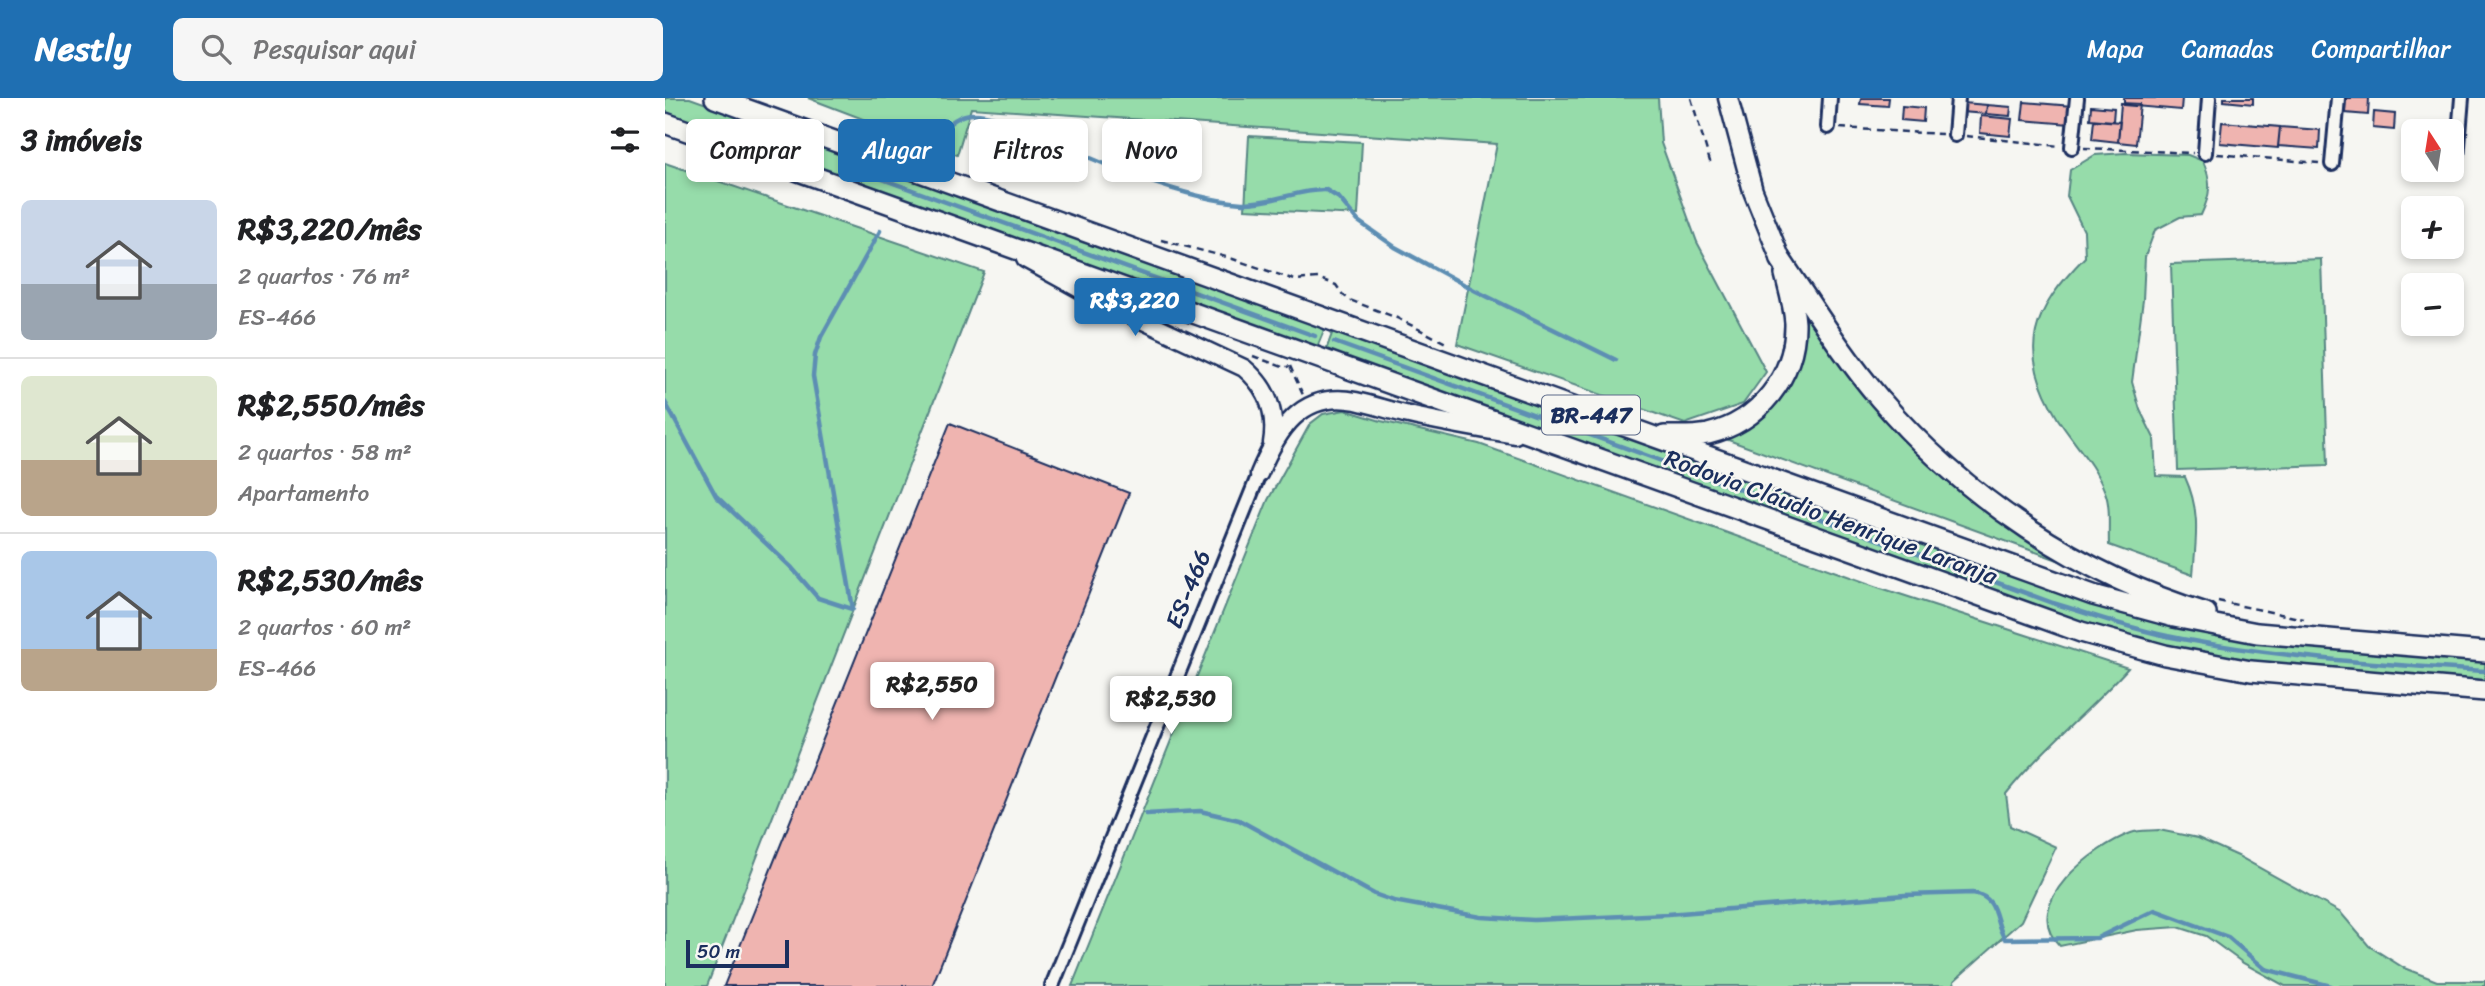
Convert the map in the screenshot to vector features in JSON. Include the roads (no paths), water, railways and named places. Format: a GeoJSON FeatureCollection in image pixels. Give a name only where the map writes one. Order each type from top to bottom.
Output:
{"type":"FeatureCollection","features":[{"type":"Feature","properties":{"kind":"main road","name":"Rodovia Cláudio Henrique Laranja"},"geometry":{"type":"LineString","coordinates":[[715,98],[2093,595],[2215,626],[2340,641],[2485,652]]}},
{"type":"Feature","properties":{"kind":"main road"},"geometry":{"type":"LineString","coordinates":[[1648,435],[1690,436],[1717,431],[1754,412],[1773,391],[1788,365],[1794,335],[1793,305],[1781,260],[1753,191],[1728,98]]}},
{"type":"Feature","properties":{"kind":"main road","name":"Rodovia Cláudio Henrique Laranja"},"geometry":{"type":"LineString","coordinates":[[665,123],[2040,618],[2123,645],[2208,664],[2283,676],[2485,691]]}},
{"type":"Feature","properties":{"kind":"main road"},"geometry":{"type":"LineString","coordinates":[[1781,260],[1836,344],[1880,399],[1955,474],[2011,517],[2103,572],[2168,600],[2270,630],[2340,641]]}},
{"type":"Feature","properties":{"kind":"street"},"geometry":{"type":"LineString","coordinates":[[1828,127],[1830,98]]}},
{"type":"Feature","properties":{"kind":"street"},"geometry":{"type":"LineString","coordinates":[[1955,135],[1958,98]]}},
{"type":"Feature","properties":{"kind":"street"},"geometry":{"type":"LineString","coordinates":[[2072,147],[2077,98]]}},
{"type":"Feature","properties":{"kind":"street"},"geometry":{"type":"LineString","coordinates":[[2204,153],[2209,98]]}},
{"type":"Feature","properties":{"kind":"street"},"geometry":{"type":"LineString","coordinates":[[2332,164],[2338,98]]}},
{"type":"Feature","properties":{"kind":"street"},"geometry":{"type":"LineString","coordinates":[[2460,119],[2462,98]]}},
{"type":"Feature","properties":{"kind":"street","name":"ES-466"},"geometry":{"type":"LineString","coordinates":[[992,241],[1105,303],[1240,366],[1253,376],[1268,396],[1274,419],[1272,443]]}},
{"type":"Feature","properties":{"kind":"street","name":"ES-466"},"geometry":{"type":"LineString","coordinates":[[1052,986],[1259,474],[1272,443],[1285,424],[1308,407],[1324,401],[1347,400],[1411,416],[1545,440]]}},
{"type":"Feature","properties":{"kind":"waterway"},"geometry":{"type":"LineString","coordinates":[[955,120],[972,114],[1000,119],[1119,170],[1183,192],[1213,199],[1253,203],[1326,190],[1339,198],[1358,221],[1395,247],[1476,291],[1616,360]]}},
{"type":"Feature","properties":{"kind":"waterway"},"geometry":{"type":"LineString","coordinates":[[890,182],[1315,336]]}},
{"type":"Feature","properties":{"kind":"waterway"},"geometry":{"type":"LineString","coordinates":[[853,609],[813,376],[815,355],[821,337],[880,231]]}},
{"type":"Feature","properties":{"kind":"waterway"},"geometry":{"type":"LineString","coordinates":[[1334,342],[2053,603],[2133,628],[2257,651],[2333,660],[2485,671]]}},
{"type":"Feature","properties":{"kind":"waterway"},"geometry":{"type":"LineString","coordinates":[[665,402],[716,496],[792,568],[818,598],[852,609]]}},
{"type":"Feature","properties":{"kind":"waterway"},"geometry":{"type":"LineString","coordinates":[[1146,814],[1200,811],[1239,820],[1374,894],[1394,901],[1481,917],[1534,920],[1668,914],[1905,895],[1973,893],[1982,896],[1992,905],[2005,939],[2097,938],[2155,910],[2228,937],[2265,969],[2331,986]]}}]}
